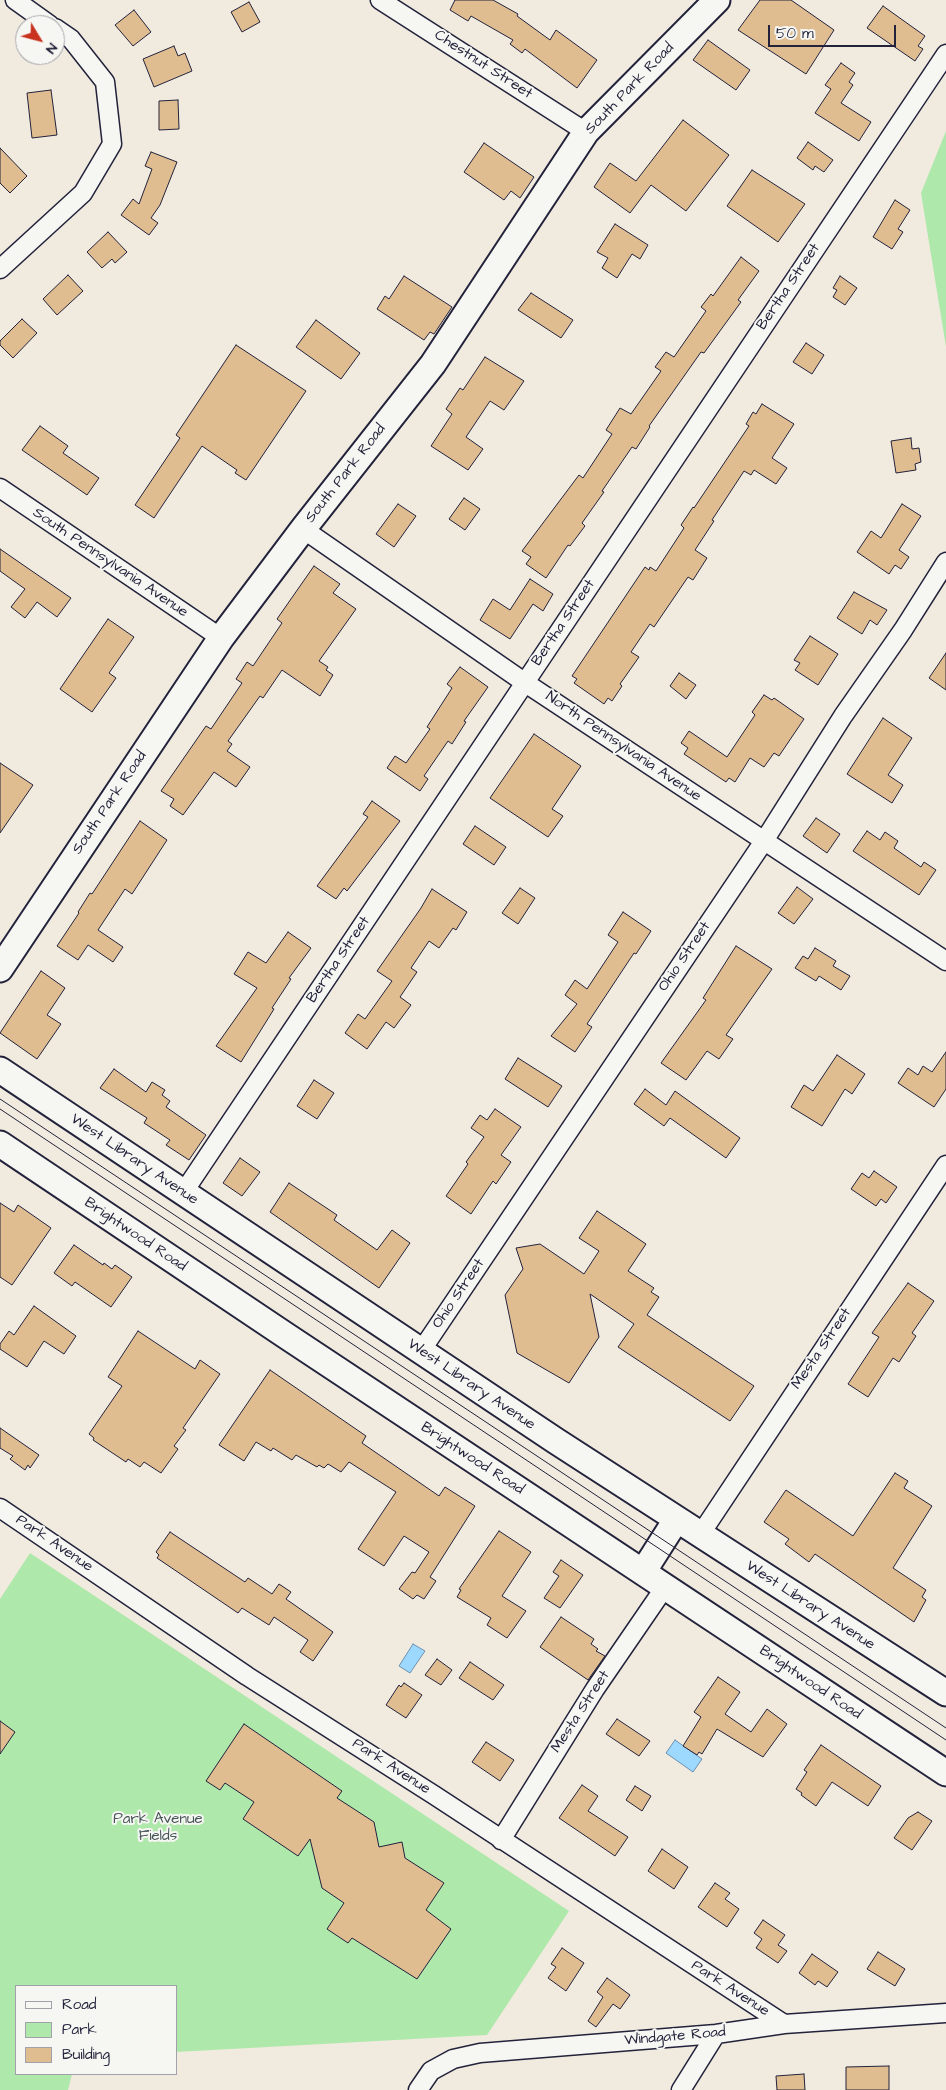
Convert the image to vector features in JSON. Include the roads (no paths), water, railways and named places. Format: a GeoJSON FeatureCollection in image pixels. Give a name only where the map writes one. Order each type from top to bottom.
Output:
{"type":"FeatureCollection","features":[{"type":"Feature","properties":{"kind":"street"},"geometry":{"type":"LineString","coordinates":[[15,0],[36,15]]}},
{"type":"Feature","properties":{"kind":"street","name":"Chestnut Street"},"geometry":{"type":"LineString","coordinates":[[380,0],[586,132]]}},
{"type":"Feature","properties":{"kind":"street","name":"South Park Road"},"geometry":{"type":"LineString","coordinates":[[0,969],[221,638],[303,529],[433,364],[586,132],[717,0]]}},
{"type":"Feature","properties":{"kind":"street"},"geometry":{"type":"LineString","coordinates":[[0,269],[83,192],[112,144],[105,82],[65,36]]}},
{"type":"Feature","properties":{"kind":"street","name":"Bertha Street"},"geometry":{"type":"LineString","coordinates":[[183,1193],[946,54]]}},
{"type":"Feature","properties":{"kind":"street","name":"South Pennsylvania Avenue"},"geometry":{"type":"LineString","coordinates":[[0,488],[221,638]]}},
{"type":"Feature","properties":{"kind":"street","name":"North Pennsylvania Avenue"},"geometry":{"type":"LineString","coordinates":[[303,529],[524,682],[946,961]]}},
{"type":"Feature","properties":{"kind":"street","name":"Ohio Street"},"geometry":{"type":"LineString","coordinates":[[421,1351],[764,841],[843,716],[903,630],[946,562]]}},
{"type":"Feature","properties":{"kind":"street","name":"West Library Avenue"},"geometry":{"type":"LineString","coordinates":[[0,1070],[676,1520],[946,1693]]}},
{"type":"Feature","properties":{"kind":"street","name":"Brightwood Road"},"geometry":{"type":"LineString","coordinates":[[0,1144],[946,1773]]}},
{"type":"Feature","properties":{"kind":"street","name":"Mesta Street"},"geometry":{"type":"LineString","coordinates":[[700,1535],[946,1165]]}},
{"type":"Feature","properties":{"kind":"street","name":"Park Avenue"},"geometry":{"type":"LineString","coordinates":[[0,1508],[75,1557],[247,1676],[434,1795],[500,1840],[784,2024]]}},
{"type":"Feature","properties":{"kind":"street"},"geometry":{"type":"LineString","coordinates":[[643,1572],[676,1520]]}},
{"type":"Feature","properties":{"kind":"street","name":"Mesta Street"},"geometry":{"type":"LineString","coordinates":[[500,1840],[595,1689],[665,1586]]}},
{"type":"Feature","properties":{"kind":"street","name":"Windgate Road"},"geometry":{"type":"LineString","coordinates":[[418,2090],[431,2071],[453,2059],[480,2053],[716,2034],[784,2024],[946,2013]]}},
{"type":"Feature","properties":{"kind":"street"},"geometry":{"type":"LineString","coordinates":[[681,2090],[716,2034]]}},
{"type":"Feature","properties":{"kind":"water"},"geometry":{"type":"Polygon","coordinates":[[[413,1644],[425,1651],[410,1673],[399,1666],[413,1644]]]}},
{"type":"Feature","properties":{"kind":"water"},"geometry":{"type":"Polygon","coordinates":[[[675,1740],[702,1759],[693,1772],[666,1753],[675,1740]]]}},
{"type":"Feature","properties":{"kind":"tram line"},"geometry":{"type":"LineString","coordinates":[[0,1099],[946,1728]]}},
{"type":"Feature","properties":{"kind":"tram line"},"geometry":{"type":"LineString","coordinates":[[0,1109],[946,1740]]}},
{"type":"Feature","properties":{"kind":"park label","name":"Park Avenue Fields"},"geometry":{"type":"Point","coordinates":[158,1828]}}]}
